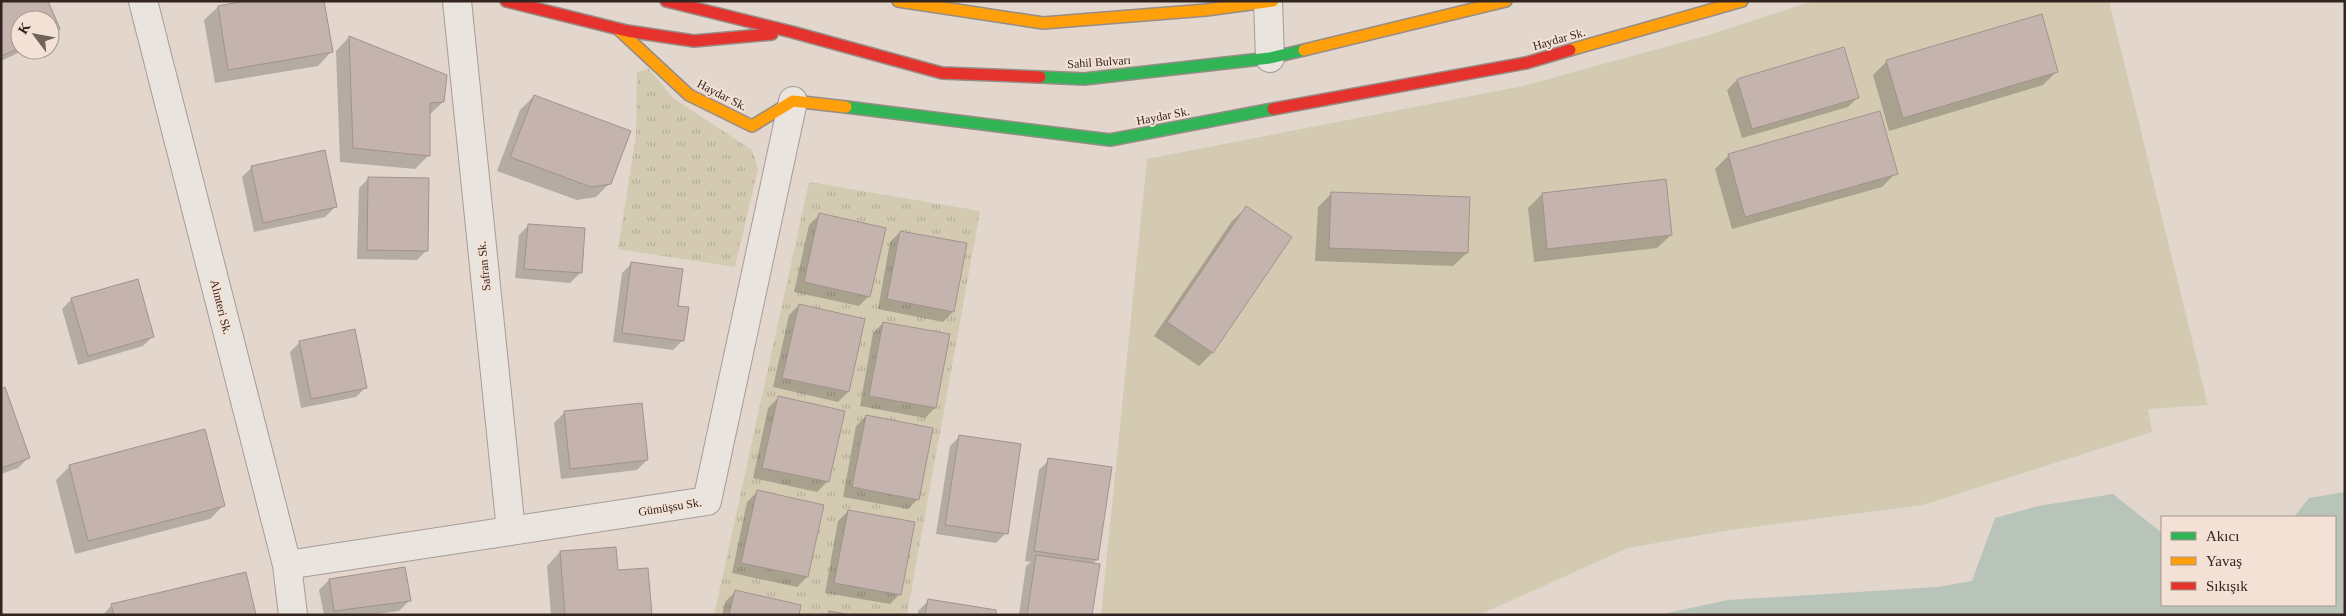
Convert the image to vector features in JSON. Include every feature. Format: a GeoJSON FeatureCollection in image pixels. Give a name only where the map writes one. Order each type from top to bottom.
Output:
{"type":"FeatureCollection","features":[{"type":"Feature","properties":{"kind":"main road"},"geometry":{"type":"LineString","coordinates":[[506,1],[618,29],[694,42],[792,32]]}},
{"type":"Feature","properties":{"kind":"main road","name":"Sahil Bulvarı"},"geometry":{"type":"LineString","coordinates":[[666,1],[792,32],[942,73],[1084,79],[1270,58],[1506,1]]}},
{"type":"Feature","properties":{"kind":"main road"},"geometry":{"type":"LineString","coordinates":[[898,1],[1043,22],[1206,10],[1270,2]]}},
{"type":"Feature","properties":{"kind":"main road","name":"Haydar Sk."},"geometry":{"type":"LineString","coordinates":[[618,29],[689,95],[752,126],[793,101],[1110,140],[1526,63],[1742,1]]}},
{"type":"Feature","properties":{"kind":"street","name":"Alınteri Sk."},"geometry":{"type":"LineString","coordinates":[[144,1],[287,565],[293,615]]}},
{"type":"Feature","properties":{"kind":"street","name":"Safran Sk."},"geometry":{"type":"LineString","coordinates":[[458,1],[511,531]]}},
{"type":"Feature","properties":{"kind":"street"},"geometry":{"type":"LineString","coordinates":[[1270,2],[1270,58]]}},
{"type":"Feature","properties":{"kind":"street","name":"Gümüşsu Sk."},"geometry":{"type":"LineString","coordinates":[[287,565],[707,501],[793,101]]}},
{"type":"Feature","properties":{"kind":"green space"},"geometry":{"type":"Polygon","coordinates":[[[1813,1],[2109,1],[2208,405],[2148,409],[2152,432],[1923,505],[1730,530],[1628,548],[1479,615],[1101,615],[1147,159],[1523,86],[1709,35],[1813,1]]]}},
{"type":"Feature","properties":{"kind":"green space"},"geometry":{"type":"Polygon","coordinates":[[[649,69],[673,98],[752,150],[758,169],[735,267],[618,249],[636,135],[637,72],[649,69]]]}},
{"type":"Feature","properties":{"kind":"green space"},"geometry":{"type":"Polygon","coordinates":[[[809,182],[980,211],[907,615],[714,615],[809,182]]]}},
{"type":"Feature","properties":{"kind":"shaded area"},"geometry":{"type":"Polygon","coordinates":[[[2345,492],[2345,615],[1658,615],[1728,600],[1937,587],[1972,581],[1995,518],[2038,506],[2113,494],[2161,532],[2161,606],[2336,606],[2336,516],[2295,516],[2309,498],[2345,492]]]}},
{"type":"Feature","properties":{"kind":"building"},"geometry":{"type":"Polygon","coordinates":[[[1,1],[48,1],[52,10],[10,10],[10,52],[1,56],[1,1]]]}},
{"type":"Feature","properties":{"kind":"building"},"geometry":{"type":"Polygon","coordinates":[[[244,1],[324,1],[333,52],[228,70],[218,6],[244,1]]]}},
{"type":"Feature","properties":{"kind":"building"},"geometry":{"type":"Polygon","coordinates":[[[2042,14],[2058,72],[1903,118],[1886,60],[2042,14]]]}},
{"type":"Feature","properties":{"kind":"building"},"geometry":{"type":"Polygon","coordinates":[[[349,36],[447,75],[444,102],[430,103],[430,156],[353,148],[349,36]]]}},
{"type":"Feature","properties":{"kind":"building"},"geometry":{"type":"Polygon","coordinates":[[[1844,47],[1859,98],[1752,129],[1737,79],[1844,47]]]}},
{"type":"Feature","properties":{"kind":"building"},"geometry":{"type":"Polygon","coordinates":[[[534,95],[631,131],[611,184],[591,187],[510,157],[534,95]]]}},
{"type":"Feature","properties":{"kind":"building"},"geometry":{"type":"Polygon","coordinates":[[[1880,111],[1898,174],[1745,217],[1728,154],[1880,111]]]}},
{"type":"Feature","properties":{"kind":"building"},"geometry":{"type":"Polygon","coordinates":[[[325,150],[337,207],[263,223],[251,166],[325,150]]]}},
{"type":"Feature","properties":{"kind":"building"},"geometry":{"type":"Polygon","coordinates":[[[368,177],[429,178],[428,251],[367,250],[368,177]]]}},
{"type":"Feature","properties":{"kind":"building"},"geometry":{"type":"Polygon","coordinates":[[[1666,179],[1672,235],[1547,249],[1542,193],[1666,179]]]}},
{"type":"Feature","properties":{"kind":"building"},"geometry":{"type":"Polygon","coordinates":[[[1331,192],[1470,197],[1468,253],[1329,248],[1331,192]]]}},
{"type":"Feature","properties":{"kind":"building"},"geometry":{"type":"Polygon","coordinates":[[[1246,206],[1292,237],[1213,353],[1167,322],[1246,206]]]}},
{"type":"Feature","properties":{"kind":"building"},"geometry":{"type":"Polygon","coordinates":[[[819,213],[886,228],[870,297],[804,282],[819,213]]]}},
{"type":"Feature","properties":{"kind":"building"},"geometry":{"type":"Polygon","coordinates":[[[528,224],[585,228],[582,273],[524,269],[528,224]]]}},
{"type":"Feature","properties":{"kind":"building"},"geometry":{"type":"Polygon","coordinates":[[[900,231],[967,243],[954,312],[887,299],[900,231]]]}},
{"type":"Feature","properties":{"kind":"building"},"geometry":{"type":"Polygon","coordinates":[[[631,262],[683,269],[678,306],[689,307],[684,341],[622,333],[631,262]]]}},
{"type":"Feature","properties":{"kind":"building"},"geometry":{"type":"Polygon","coordinates":[[[138,279],[154,337],[88,356],[71,298],[138,279]]]}},
{"type":"Feature","properties":{"kind":"building"},"geometry":{"type":"Polygon","coordinates":[[[799,304],[865,319],[849,392],[782,378],[799,304]]]}},
{"type":"Feature","properties":{"kind":"building"},"geometry":{"type":"Polygon","coordinates":[[[883,322],[950,334],[936,408],[869,396],[883,322]]]}},
{"type":"Feature","properties":{"kind":"building"},"geometry":{"type":"Polygon","coordinates":[[[355,329],[367,388],[311,399],[299,341],[355,329]]]}},
{"type":"Feature","properties":{"kind":"building"},"geometry":{"type":"Polygon","coordinates":[[[5,387],[30,458],[1,468],[1,389],[5,387]]]}},
{"type":"Feature","properties":{"kind":"building"},"geometry":{"type":"Polygon","coordinates":[[[778,396],[845,411],[829,482],[762,468],[778,396]]]}},
{"type":"Feature","properties":{"kind":"building"},"geometry":{"type":"Polygon","coordinates":[[[642,403],[648,460],[570,469],[564,411],[642,403]]]}},
{"type":"Feature","properties":{"kind":"building"},"geometry":{"type":"Polygon","coordinates":[[[866,415],[933,428],[919,500],[852,487],[866,415]]]}},
{"type":"Feature","properties":{"kind":"building"},"geometry":{"type":"Polygon","coordinates":[[[205,429],[225,506],[88,541],[69,465],[205,429]]]}},
{"type":"Feature","properties":{"kind":"building"},"geometry":{"type":"Polygon","coordinates":[[[959,435],[1021,444],[1008,534],[945,525],[959,435]]]}},
{"type":"Feature","properties":{"kind":"building"},"geometry":{"type":"Polygon","coordinates":[[[1048,458],[1112,467],[1098,560],[1034,551],[1048,458]]]}},
{"type":"Feature","properties":{"kind":"building"},"geometry":{"type":"Polygon","coordinates":[[[757,490],[824,505],[808,577],[741,563],[757,490]]]}},
{"type":"Feature","properties":{"kind":"building"},"geometry":{"type":"Polygon","coordinates":[[[848,510],[915,522],[901,595],[834,583],[848,510]]]}},
{"type":"Feature","properties":{"kind":"building"},"geometry":{"type":"Polygon","coordinates":[[[616,547],[618,570],[648,568],[652,615],[565,615],[560,551],[616,547]]]}},
{"type":"Feature","properties":{"kind":"building"},"geometry":{"type":"Polygon","coordinates":[[[1036,555],[1100,564],[1092,615],[1027,615],[1036,555]]]}},
{"type":"Feature","properties":{"kind":"building"},"geometry":{"type":"Polygon","coordinates":[[[405,567],[411,601],[334,611],[329,579],[405,567]]]}},
{"type":"Feature","properties":{"kind":"building"},"geometry":{"type":"Polygon","coordinates":[[[246,572],[256,615],[114,615],[111,604],[246,572]]]}},
{"type":"Feature","properties":{"kind":"building"},"geometry":{"type":"Polygon","coordinates":[[[735,590],[801,605],[799,615],[729,615],[735,590]]]}},
{"type":"Feature","properties":{"kind":"building"},"geometry":{"type":"Polygon","coordinates":[[[928,599],[996,610],[996,615],[925,615],[928,599]]]}},
{"type":"Feature","properties":{"kind":"building"},"geometry":{"type":"Polygon","coordinates":[[[829,611],[852,615],[828,615],[829,611]]]}},
{"type":"Feature","properties":{"kind":"traffic: fast"},"geometry":{"type":"LineString","coordinates":[[1040,77],[1084,79],[1270,58],[1304,50]]}},
{"type":"Feature","properties":{"kind":"traffic: fast"},"geometry":{"type":"LineString","coordinates":[[846,107],[1110,140],[1273,109]]}},
{"type":"Feature","properties":{"kind":"traffic: slow"},"geometry":{"type":"LineString","coordinates":[[898,1],[1043,23],[1206,10],[1273,1]]}},
{"type":"Feature","properties":{"kind":"traffic: slow"},"geometry":{"type":"LineString","coordinates":[[1304,50],[1506,1]]}},
{"type":"Feature","properties":{"kind":"traffic: slow"},"geometry":{"type":"LineString","coordinates":[[1570,50],[1742,1]]}},
{"type":"Feature","properties":{"kind":"traffic: slow"},"geometry":{"type":"LineString","coordinates":[[618,29],[689,95],[752,126],[793,101],[846,107]]}},
{"type":"Feature","properties":{"kind":"traffic: jam"},"geometry":{"type":"LineString","coordinates":[[506,1],[627,31],[694,41],[772,34]]}},
{"type":"Feature","properties":{"kind":"traffic: jam"},"geometry":{"type":"LineString","coordinates":[[666,1],[792,32],[942,73],[1040,77]]}},
{"type":"Feature","properties":{"kind":"traffic: jam"},"geometry":{"type":"LineString","coordinates":[[1273,109],[1526,63],[1570,50]]}}]}
